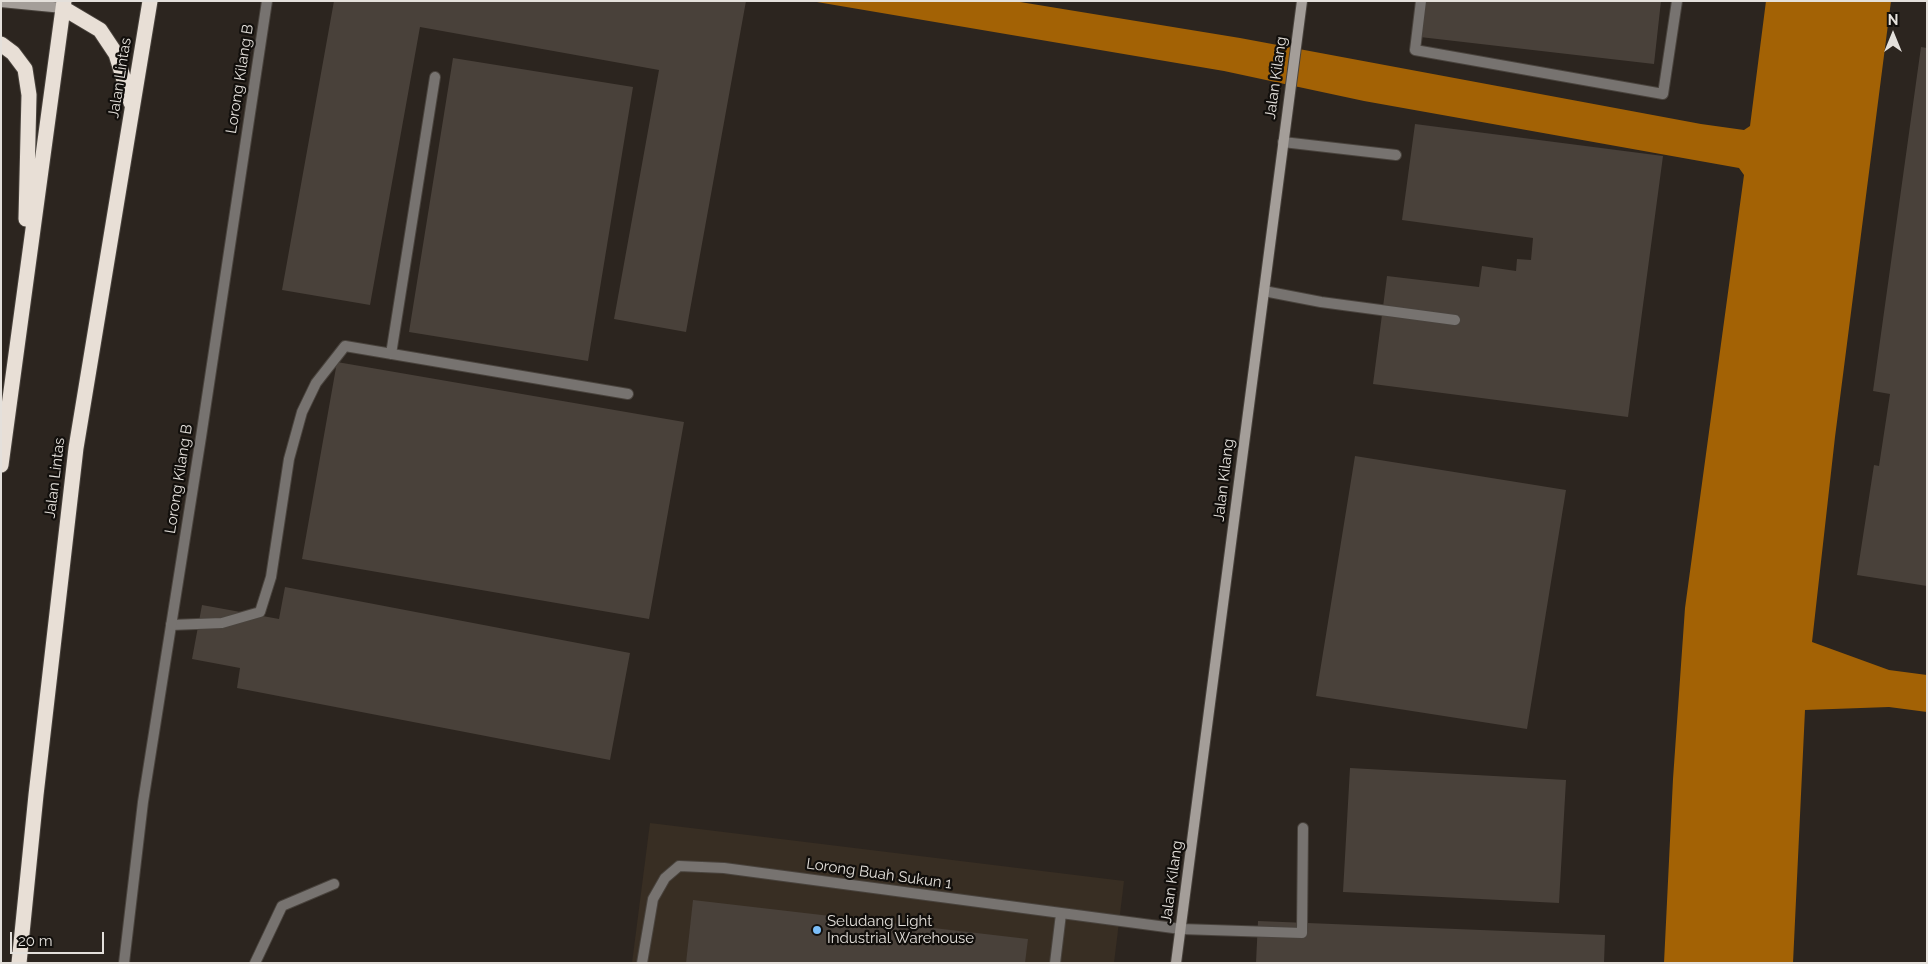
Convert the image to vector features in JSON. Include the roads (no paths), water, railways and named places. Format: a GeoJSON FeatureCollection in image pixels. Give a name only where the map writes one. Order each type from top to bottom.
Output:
{"type":"FeatureCollection","features":[{"type":"Feature","properties":{"kind":"highway","name":"Jalan Lintas"},"geometry":{"type":"LineString","coordinates":[[19,963],[36,794],[76,448],[150,1]]}},
{"type":"Feature","properties":{"kind":"highway"},"geometry":{"type":"LineString","coordinates":[[1,465],[64,5],[100,30],[106,38],[116,54],[132,108]]}},
{"type":"Feature","properties":{"kind":"highway"},"geometry":{"type":"LineString","coordinates":[[1,44],[13,53],[24,69],[29,95],[24,296]]}},
{"type":"Feature","properties":{"kind":"street","name":"Lorong Kilang B"},"geometry":{"type":"LineString","coordinates":[[124,963],[143,802],[267,1]]}},
{"type":"Feature","properties":{"kind":"street","name":"Jalan Kilang"},"geometry":{"type":"LineString","coordinates":[[1176,963],[1302,1]]}},
{"type":"Feature","properties":{"kind":"street"},"geometry":{"type":"LineString","coordinates":[[1421,1],[1415,50],[1663,94],[1677,1]]}},
{"type":"Feature","properties":{"kind":"street"},"geometry":{"type":"LineString","coordinates":[[1,2],[64,5]]}},
{"type":"Feature","properties":{"kind":"street"},"geometry":{"type":"LineString","coordinates":[[392,354],[435,77]]}},
{"type":"Feature","properties":{"kind":"street"},"geometry":{"type":"LineString","coordinates":[[1283,142],[1396,155]]}},
{"type":"Feature","properties":{"kind":"street"},"geometry":{"type":"LineString","coordinates":[[1264,291],[1321,302],[1455,320]]}},
{"type":"Feature","properties":{"kind":"street"},"geometry":{"type":"LineString","coordinates":[[171,625],[222,623],[260,612],[271,577],[289,459],[302,412],[316,383],[345,346],[628,394]]}},
{"type":"Feature","properties":{"kind":"street","name":"Lorong Buah Sukun 1"},"geometry":{"type":"LineString","coordinates":[[642,963],[653,899],[665,878],[679,866],[724,868],[1180,929],[1302,933],[1303,828]]}},
{"type":"Feature","properties":{"kind":"street"},"geometry":{"type":"LineString","coordinates":[[255,963],[282,906],[334,884]]}},
{"type":"Feature","properties":{"kind":"street"},"geometry":{"type":"LineString","coordinates":[[1055,963],[1061,914]]}},
{"type":"Feature","properties":{"kind":"place","name":"Seludang Light Industrial Warehouse"},"geometry":{"type":"Point","coordinates":[817,930]}}]}
